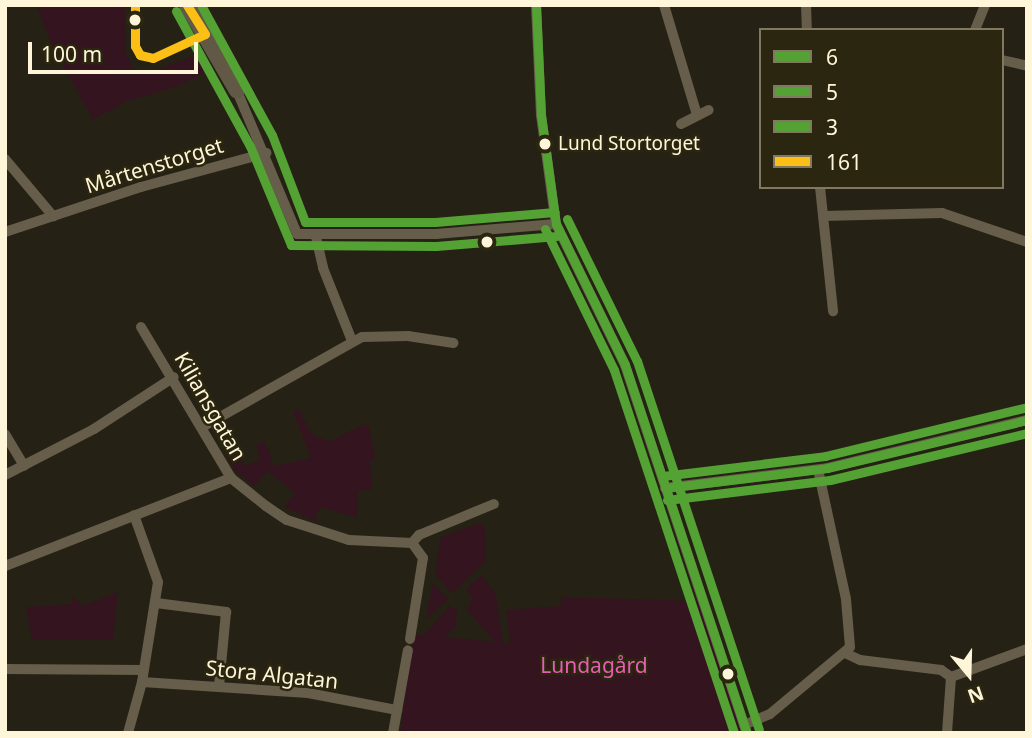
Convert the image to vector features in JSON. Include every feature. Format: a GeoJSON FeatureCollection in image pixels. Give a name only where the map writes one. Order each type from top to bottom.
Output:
{"type":"FeatureCollection","features":[{"type":"Feature","properties":{"kind":"street"},"geometry":{"type":"LineString","coordinates":[[187,5],[237,91],[266,153],[297,234],[316,237],[436,234],[556,224]]}},
{"type":"Feature","properties":{"kind":"street"},"geometry":{"type":"LineString","coordinates":[[536,5],[539,92],[556,224],[625,365],[746,729],[770,714],[845,653],[850,642],[846,599],[818,470]]}},
{"type":"Feature","properties":{"kind":"street"},"geometry":{"type":"LineString","coordinates":[[664,5],[697,115]]}},
{"type":"Feature","properties":{"kind":"street"},"geometry":{"type":"LineString","coordinates":[[806,5],[807,28]]}},
{"type":"Feature","properties":{"kind":"street"},"geometry":{"type":"LineString","coordinates":[[976,28],[985,5]]}},
{"type":"Feature","properties":{"kind":"street"},"geometry":{"type":"LineString","coordinates":[[1004,61],[1027,65]]}},
{"type":"Feature","properties":{"kind":"street"},"geometry":{"type":"LineString","coordinates":[[681,124],[709,110]]}},
{"type":"Feature","properties":{"kind":"street","name":"Mårtenstorget"},"geometry":{"type":"LineString","coordinates":[[5,232],[266,153]]}},
{"type":"Feature","properties":{"kind":"street"},"geometry":{"type":"LineString","coordinates":[[5,159],[53,216]]}},
{"type":"Feature","properties":{"kind":"street"},"geometry":{"type":"LineString","coordinates":[[820,189],[833,311]]}},
{"type":"Feature","properties":{"kind":"street"},"geometry":{"type":"LineString","coordinates":[[823,216],[942,213],[1027,242]]}},
{"type":"Feature","properties":{"kind":"street"},"geometry":{"type":"LineString","coordinates":[[316,237],[323,268],[352,341]]}},
{"type":"Feature","properties":{"kind":"street","name":"Kiliansgatan"},"geometry":{"type":"LineString","coordinates":[[141,327],[204,426],[231,478],[287,520],[349,540],[412,543]]}},
{"type":"Feature","properties":{"kind":"street"},"geometry":{"type":"LineString","coordinates":[[204,426],[352,341],[386,334],[453,343]]}},
{"type":"Feature","properties":{"kind":"street"},"geometry":{"type":"LineString","coordinates":[[5,475],[94,429],[174,377]]}},
{"type":"Feature","properties":{"kind":"street"},"geometry":{"type":"LineString","coordinates":[[665,488],[818,470],[1027,421]]}},
{"type":"Feature","properties":{"kind":"street"},"geometry":{"type":"LineString","coordinates":[[5,433],[24,466]]}},
{"type":"Feature","properties":{"kind":"street"},"geometry":{"type":"LineString","coordinates":[[5,565],[231,478]]}},
{"type":"Feature","properties":{"kind":"street"},"geometry":{"type":"LineString","coordinates":[[393,733],[423,558],[412,543],[419,535],[494,503]]}},
{"type":"Feature","properties":{"kind":"street"},"geometry":{"type":"LineString","coordinates":[[128,733],[143,676],[158,582],[134,515]]}},
{"type":"Feature","properties":{"kind":"street"},"geometry":{"type":"LineString","coordinates":[[156,603],[222,609],[228,617],[219,686]]}},
{"type":"Feature","properties":{"kind":"street"},"geometry":{"type":"LineString","coordinates":[[951,677],[1027,649]]}},
{"type":"Feature","properties":{"kind":"street"},"geometry":{"type":"LineString","coordinates":[[845,653],[862,660],[941,670],[951,677]]}},
{"type":"Feature","properties":{"kind":"street","name":"Stora Algatan"},"geometry":{"type":"LineString","coordinates":[[5,669],[143,676],[219,686],[308,693],[397,710]]}},
{"type":"Feature","properties":{"kind":"street"},"geometry":{"type":"LineString","coordinates":[[947,733],[951,677]]}},
{"type":"Feature","properties":{"kind":"green space"},"geometry":{"type":"Polygon","coordinates":[[[36,5],[125,5],[126,53],[135,70],[153,71],[197,55],[210,70],[176,87],[125,102],[93,120],[52,46],[36,5]]]}},
{"type":"Feature","properties":{"kind":"green space"},"geometry":{"type":"Polygon","coordinates":[[[298,409],[312,434],[329,442],[364,424],[369,427],[375,459],[370,461],[372,489],[358,491],[358,518],[320,507],[315,521],[284,507],[295,493],[267,471],[254,486],[233,469],[221,442],[227,435],[224,423],[228,423],[244,466],[260,460],[256,446],[265,441],[274,466],[311,458],[293,412],[298,409]]]}},
{"type":"Feature","properties":{"kind":"green space"},"geometry":{"type":"Polygon","coordinates":[[[480,523],[485,529],[486,561],[452,593],[435,574],[441,537],[480,523]]]}},
{"type":"Feature","properties":{"kind":"green space","name":"Lundagård"},"geometry":{"type":"Polygon","coordinates":[[[481,575],[496,595],[503,643],[510,643],[506,610],[561,606],[561,597],[698,601],[743,733],[400,733],[414,634],[424,635],[450,605],[457,610],[455,628],[445,637],[495,642],[467,610],[472,599],[466,589],[481,575]]]}},
{"type":"Feature","properties":{"kind":"green space"},"geometry":{"type":"Polygon","coordinates":[[[434,584],[448,599],[426,619],[432,586],[434,584]]]}},
{"type":"Feature","properties":{"kind":"green space"},"geometry":{"type":"Polygon","coordinates":[[[118,592],[113,640],[32,640],[26,607],[72,604],[72,596],[83,606],[118,592]]]}},
{"type":"Feature","properties":{"kind":"transit line","name":"161"},"geometry":{"type":"LineString","coordinates":[[135,5],[135,46],[140,55],[153,58],[205,34],[187,5]]}},
{"type":"Feature","properties":{"kind":"transit line","name":"3"},"geometry":{"type":"LineString","coordinates":[[201,5],[272,135],[305,222],[435,222],[555,212]]}},
{"type":"Feature","properties":{"kind":"transit line","name":"6"},"geometry":{"type":"LineString","coordinates":[[536,5],[541,115],[556,224],[625,365],[747,733]]}},
{"type":"Feature","properties":{"kind":"transit line","name":"5"},"geometry":{"type":"LineString","coordinates":[[176,11],[250,146],[291,245],[436,246],[557,236]]}},
{"type":"Feature","properties":{"kind":"transit line","name":"3"},"geometry":{"type":"LineString","coordinates":[[567,219],[637,361],[759,729]]}},
{"type":"Feature","properties":{"kind":"transit line","name":"5"},"geometry":{"type":"LineString","coordinates":[[545,229],[614,370],[734,733]]}},
{"type":"Feature","properties":{"kind":"transit line","name":"3"},"geometry":{"type":"LineString","coordinates":[[663,476],[825,456],[1024,408]]}},
{"type":"Feature","properties":{"kind":"transit line","name":"6"},"geometry":{"type":"LineString","coordinates":[[665,488],[827,468],[1027,420]]}},
{"type":"Feature","properties":{"kind":"transit line","name":"5"},"geometry":{"type":"LineString","coordinates":[[667,500],[830,480],[1027,433]]}},
{"type":"Feature","properties":{"kind":"place","name":"Lund Stortorget"},"geometry":{"type":"Point","coordinates":[545,144]}}]}
